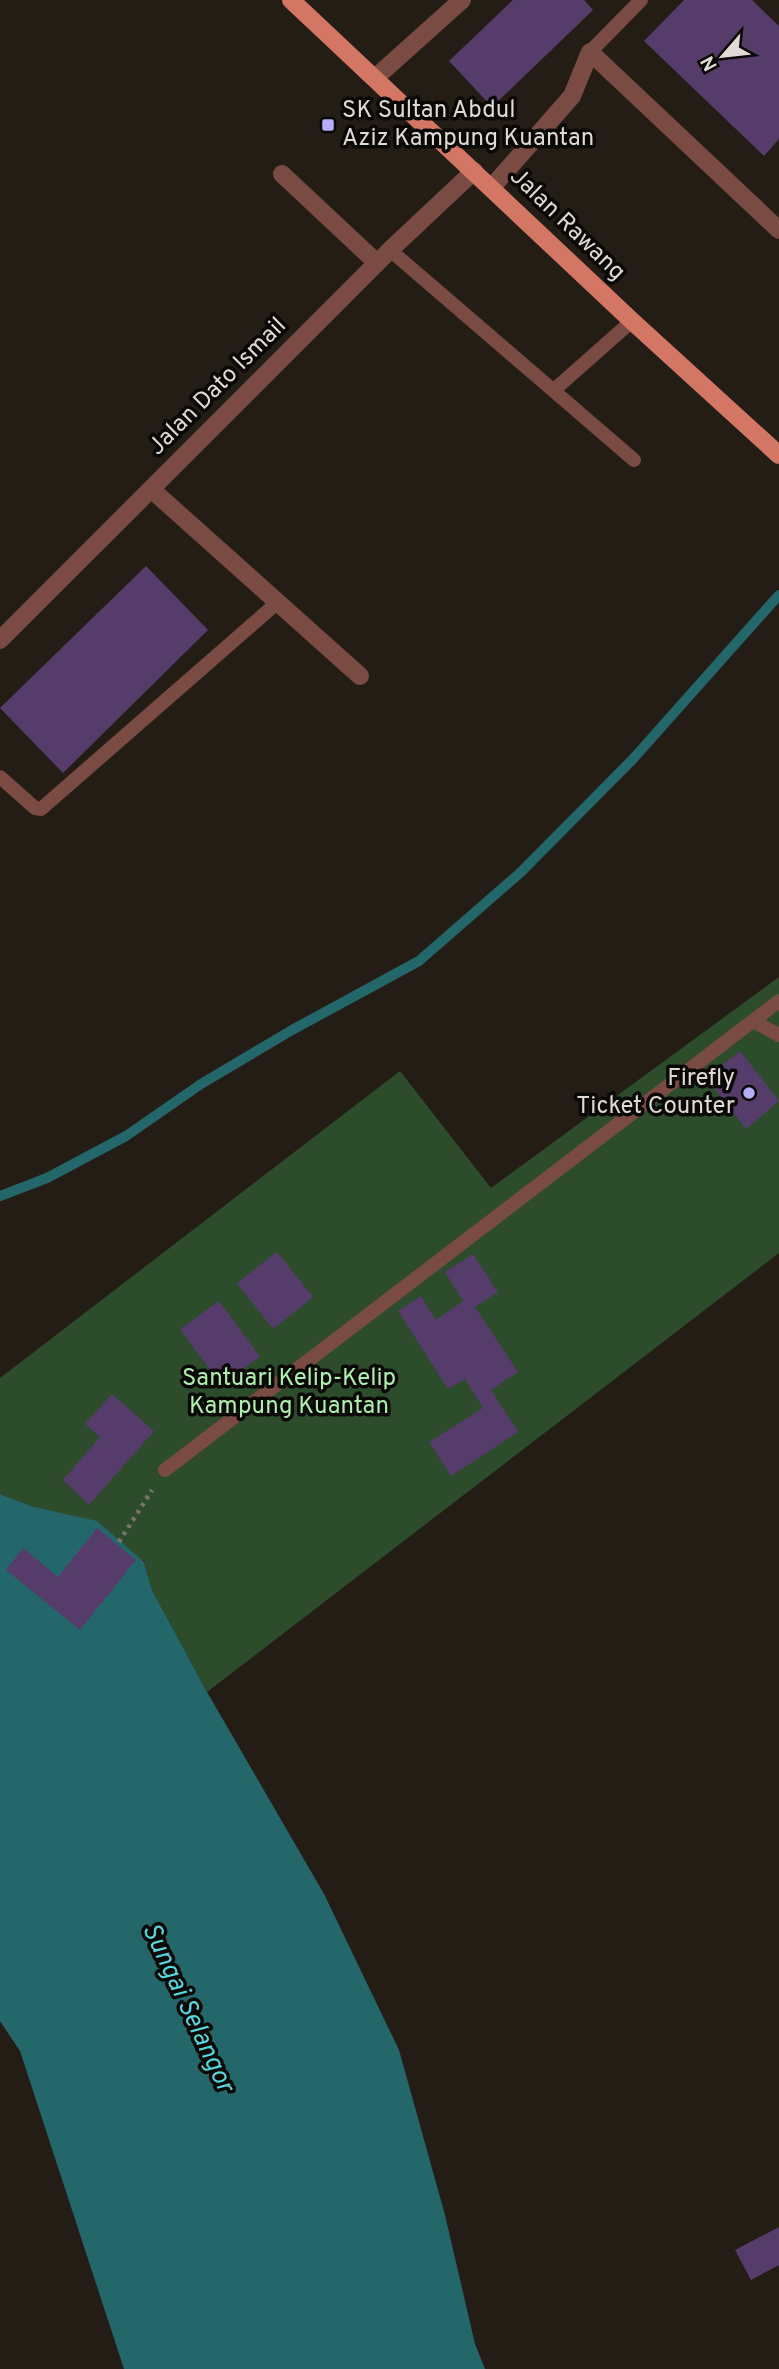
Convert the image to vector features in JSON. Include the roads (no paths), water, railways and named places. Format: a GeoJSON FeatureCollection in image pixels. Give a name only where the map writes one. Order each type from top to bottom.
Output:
{"type":"FeatureCollection","features":[{"type":"Feature","properties":{"kind":"main road","name":"Jalan Rawang"},"geometry":{"type":"LineString","coordinates":[[291,0],[632,321],[779,455]]}},
{"type":"Feature","properties":{"kind":"street"},"geometry":{"type":"LineString","coordinates":[[375,78],[463,0]]}},
{"type":"Feature","properties":{"kind":"street"},"geometry":{"type":"LineString","coordinates":[[492,187],[572,96],[590,52],[779,230]]}},
{"type":"Feature","properties":{"kind":"street","name":"Jalan Dato Ismail"},"geometry":{"type":"LineString","coordinates":[[0,640],[377,262],[474,171]]}},
{"type":"Feature","properties":{"kind":"street"},"geometry":{"type":"LineString","coordinates":[[282,174],[377,262]]}},
{"type":"Feature","properties":{"kind":"street"},"geometry":{"type":"LineString","coordinates":[[151,489],[360,676]]}},
{"type":"Feature","properties":{"kind":"lane"},"geometry":{"type":"LineString","coordinates":[[590,52],[641,0]]}},
{"type":"Feature","properties":{"kind":"lane"},"geometry":{"type":"LineString","coordinates":[[390,250],[634,460]]}},
{"type":"Feature","properties":{"kind":"lane"},"geometry":{"type":"LineString","coordinates":[[554,390],[632,321]]}},
{"type":"Feature","properties":{"kind":"lane"},"geometry":{"type":"LineString","coordinates":[[0,777],[35,808],[41,809],[278,602]]}},
{"type":"Feature","properties":{"kind":"lane"},"geometry":{"type":"LineString","coordinates":[[165,1470],[779,1001]]}},
{"type":"Feature","properties":{"kind":"lane"},"geometry":{"type":"LineString","coordinates":[[753,1021],[779,1035]]}},
{"type":"Feature","properties":{"kind":"water","name":"Sungai Selangor"},"geometry":{"type":"Polygon","coordinates":[[[0,1494],[34,1507],[97,1521],[144,1562],[152,1590],[207,1692],[324,1894],[399,2050],[445,2215],[475,2344],[485,2369],[124,2369],[20,2051],[0,2021],[0,1494]]]}},
{"type":"Feature","properties":{"kind":"waterway"},"geometry":{"type":"LineString","coordinates":[[0,1196],[47,1178],[126,1136],[201,1084],[292,1030],[419,961],[520,873],[633,759],[779,595]]}},
{"type":"Feature","properties":{"kind":"place","name":"SK Sultan Abdul Aziz Kampung Kuantan"},"geometry":{"type":"Point","coordinates":[328,125]}},
{"type":"Feature","properties":{"kind":"place","name":"Firefly Ticket Counter"},"geometry":{"type":"Point","coordinates":[749,1093]}},
{"type":"Feature","properties":{"kind":"park label","name":"Santuari Kelip-Kelip Kampung Kuantan"},"geometry":{"type":"Point","coordinates":[289,1393]}}]}
